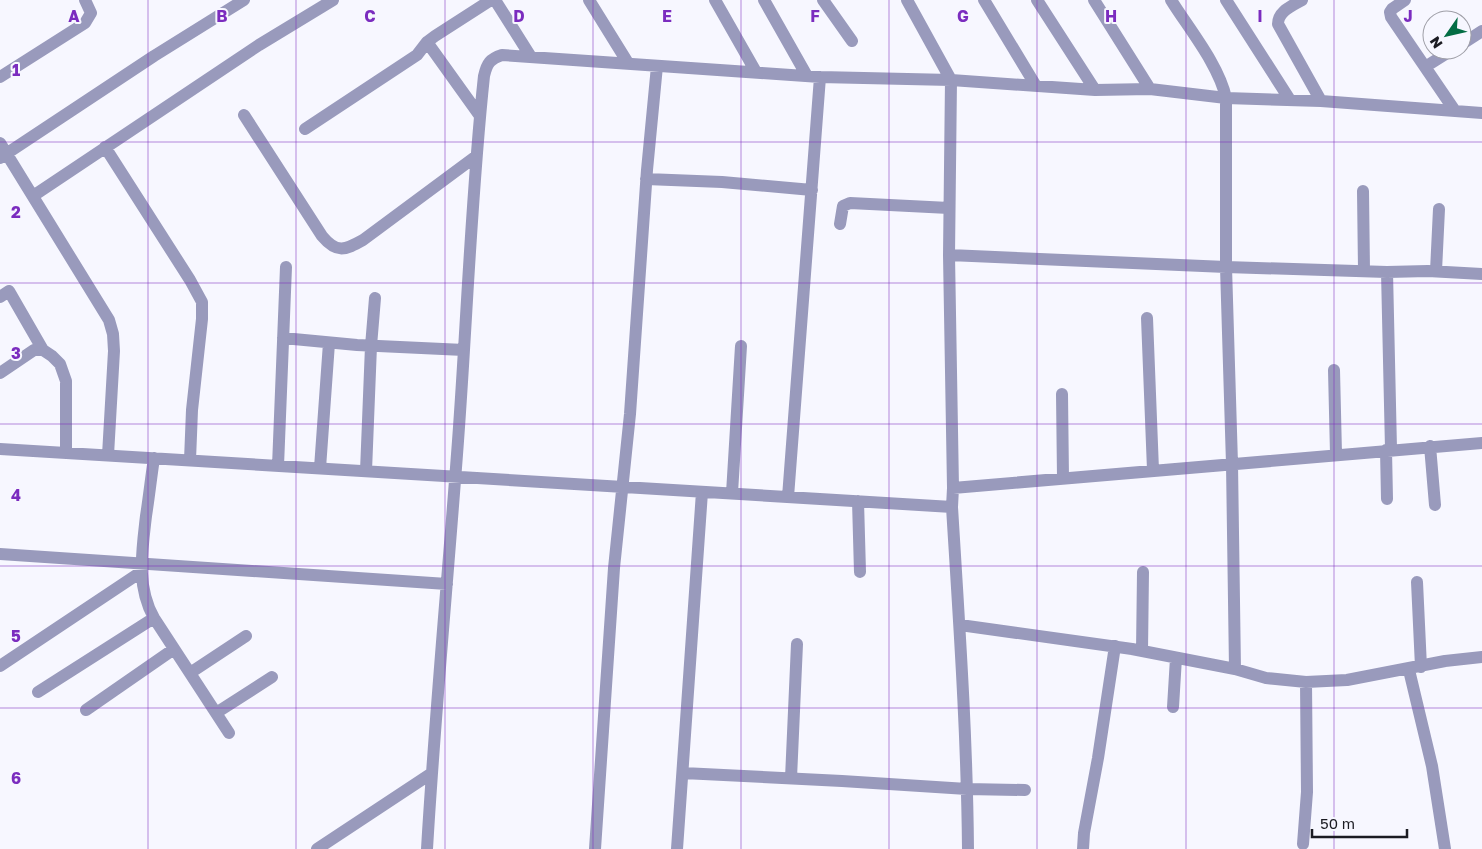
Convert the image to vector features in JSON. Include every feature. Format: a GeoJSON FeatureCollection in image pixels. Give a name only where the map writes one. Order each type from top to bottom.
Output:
{"type":"FeatureCollection","features":[{"type":"Feature","properties":{"kind":"street"},"geometry":{"type":"LineString","coordinates":[[0,77],[85,23],[91,13],[85,0]]}},
{"type":"Feature","properties":{"kind":"street"},"geometry":{"type":"LineString","coordinates":[[108,455],[114,351],[111,327],[99,302],[33,196],[2,152],[244,0]]}},
{"type":"Feature","properties":{"kind":"street"},"geometry":{"type":"LineString","coordinates":[[33,196],[260,45],[332,0]]}},
{"type":"Feature","properties":{"kind":"street"},"geometry":{"type":"LineString","coordinates":[[305,129],[417,55],[427,42],[491,0]]}},
{"type":"Feature","properties":{"kind":"street"},"geometry":{"type":"LineString","coordinates":[[495,0],[531,57]]}},
{"type":"Feature","properties":{"kind":"street"},"geometry":{"type":"LineString","coordinates":[[589,0],[628,64]]}},
{"type":"Feature","properties":{"kind":"street"},"geometry":{"type":"LineString","coordinates":[[764,0],[807,76]]}},
{"type":"Feature","properties":{"kind":"street"},"geometry":{"type":"LineString","coordinates":[[823,0],[852,41]]}},
{"type":"Feature","properties":{"kind":"street"},"geometry":{"type":"LineString","coordinates":[[907,0],[951,80],[949,255],[952,507],[960,625],[968,849]]}},
{"type":"Feature","properties":{"kind":"street"},"geometry":{"type":"LineString","coordinates":[[984,0],[1036,86]]}},
{"type":"Feature","properties":{"kind":"street"},"geometry":{"type":"LineString","coordinates":[[1037,0],[1095,90]]}},
{"type":"Feature","properties":{"kind":"street"},"geometry":{"type":"LineString","coordinates":[[1094,0],[1150,89]]}},
{"type":"Feature","properties":{"kind":"street"},"geometry":{"type":"LineString","coordinates":[[1171,0],[1216,69],[1223,84],[1226,98],[1226,267],[1232,464],[1235,669]]}},
{"type":"Feature","properties":{"kind":"street"},"geometry":{"type":"LineString","coordinates":[[1226,0],[1290,100]]}},
{"type":"Feature","properties":{"kind":"street"},"geometry":{"type":"LineString","coordinates":[[1302,0],[1283,11],[1278,17],[1278,24],[1322,101]]}},
{"type":"Feature","properties":{"kind":"street"},"geometry":{"type":"LineString","coordinates":[[1405,0],[1390,12],[1455,111]]}},
{"type":"Feature","properties":{"kind":"street"},"geometry":{"type":"LineString","coordinates":[[717,1],[756,72]]}},
{"type":"Feature","properties":{"kind":"street"},"geometry":{"type":"LineString","coordinates":[[427,42],[480,116]]}},
{"type":"Feature","properties":{"kind":"street"},"geometry":{"type":"LineString","coordinates":[[427,849],[464,350],[476,157],[485,70],[486,65],[492,58],[502,55],[820,77],[951,80],[1095,90],[1150,89],[1226,98],[1322,101],[1482,113]]}},
{"type":"Feature","properties":{"kind":"street"},"geometry":{"type":"LineString","coordinates":[[1425,67],[1436,60]]}},
{"type":"Feature","properties":{"kind":"street"},"geometry":{"type":"LineString","coordinates":[[595,849],[614,568],[630,414],[646,179],[657,66]]}},
{"type":"Feature","properties":{"kind":"street"},"geometry":{"type":"LineString","coordinates":[[788,497],[820,77]]}},
{"type":"Feature","properties":{"kind":"street"},"geometry":{"type":"LineString","coordinates":[[244,114],[322,236],[330,245],[339,249],[350,247],[364,240],[476,157]]}},
{"type":"Feature","properties":{"kind":"street"},"geometry":{"type":"LineString","coordinates":[[106,147],[202,302],[202,319],[192,410],[190,460]]}},
{"type":"Feature","properties":{"kind":"street"},"geometry":{"type":"LineString","coordinates":[[646,179],[722,182],[812,190]]}},
{"type":"Feature","properties":{"kind":"street"},"geometry":{"type":"LineString","coordinates":[[1363,191],[1364,270]]}},
{"type":"Feature","properties":{"kind":"street"},"geometry":{"type":"LineString","coordinates":[[840,224],[843,206],[850,203],[949,208]]}},
{"type":"Feature","properties":{"kind":"street"},"geometry":{"type":"LineString","coordinates":[[1436,271],[1439,209]]}},
{"type":"Feature","properties":{"kind":"street"},"geometry":{"type":"LineString","coordinates":[[949,255],[1226,267],[1387,272],[1436,271],[1482,274]]}},
{"type":"Feature","properties":{"kind":"street"},"geometry":{"type":"LineString","coordinates":[[278,466],[286,267]]}},
{"type":"Feature","properties":{"kind":"street"},"geometry":{"type":"LineString","coordinates":[[1387,272],[1388,499]]}},
{"type":"Feature","properties":{"kind":"street"},"geometry":{"type":"LineString","coordinates":[[0,297],[9,291],[43,350],[60,364],[64,373],[66,381],[66,453]]}},
{"type":"Feature","properties":{"kind":"street"},"geometry":{"type":"LineString","coordinates":[[366,471],[371,346],[375,298]]}},
{"type":"Feature","properties":{"kind":"street"},"geometry":{"type":"LineString","coordinates":[[1147,318],[1153,470]]}},
{"type":"Feature","properties":{"kind":"street"},"geometry":{"type":"LineString","coordinates":[[283,338],[371,346],[464,350]]}},
{"type":"Feature","properties":{"kind":"street"},"geometry":{"type":"LineString","coordinates":[[320,468],[329,343]]}},
{"type":"Feature","properties":{"kind":"street"},"geometry":{"type":"LineString","coordinates":[[732,494],[741,346]]}},
{"type":"Feature","properties":{"kind":"street"},"geometry":{"type":"LineString","coordinates":[[0,373],[34,350],[43,350]]}},
{"type":"Feature","properties":{"kind":"street"},"geometry":{"type":"LineString","coordinates":[[1334,370],[1336,454]]}},
{"type":"Feature","properties":{"kind":"street"},"geometry":{"type":"LineString","coordinates":[[1062,394],[1063,478]]}},
{"type":"Feature","properties":{"kind":"street"},"geometry":{"type":"LineString","coordinates":[[953,488],[1388,449],[1482,443]]}},
{"type":"Feature","properties":{"kind":"street"},"geometry":{"type":"LineString","coordinates":[[1430,446],[1435,505]]}},
{"type":"Feature","properties":{"kind":"street"},"geometry":{"type":"LineString","coordinates":[[0,449],[952,507]]}},
{"type":"Feature","properties":{"kind":"street"},"geometry":{"type":"LineString","coordinates":[[154,458],[141,568],[143,591],[154,618],[228,733]]}},
{"type":"Feature","properties":{"kind":"street"},"geometry":{"type":"LineString","coordinates":[[677,849],[702,492]]}},
{"type":"Feature","properties":{"kind":"street"},"geometry":{"type":"LineString","coordinates":[[858,501],[860,572]]}},
{"type":"Feature","properties":{"kind":"street"},"geometry":{"type":"LineString","coordinates":[[0,554],[141,568],[447,584]]}},
{"type":"Feature","properties":{"kind":"street"},"geometry":{"type":"LineString","coordinates":[[1,663],[141,568]]}},
{"type":"Feature","properties":{"kind":"street"},"geometry":{"type":"LineString","coordinates":[[1142,651],[1143,572]]}},
{"type":"Feature","properties":{"kind":"street"},"geometry":{"type":"LineString","coordinates":[[1417,582],[1415,668],[1445,849]]}},
{"type":"Feature","properties":{"kind":"street"},"geometry":{"type":"LineString","coordinates":[[38,692],[154,618]]}},
{"type":"Feature","properties":{"kind":"street"},"geometry":{"type":"LineString","coordinates":[[960,625],[1115,646],[1235,669],[1266,678],[1306,682],[1347,680],[1482,657]]}},
{"type":"Feature","properties":{"kind":"street"},"geometry":{"type":"LineString","coordinates":[[190,673],[246,636]]}},
{"type":"Feature","properties":{"kind":"street"},"geometry":{"type":"LineString","coordinates":[[791,778],[797,644]]}},
{"type":"Feature","properties":{"kind":"street"},"geometry":{"type":"LineString","coordinates":[[1083,849],[1084,833],[1098,758],[1115,646]]}},
{"type":"Feature","properties":{"kind":"street"},"geometry":{"type":"LineString","coordinates":[[86,710],[174,649]]}},
{"type":"Feature","properties":{"kind":"street"},"geometry":{"type":"LineString","coordinates":[[1173,707],[1176,658]]}},
{"type":"Feature","properties":{"kind":"street"},"geometry":{"type":"LineString","coordinates":[[216,713],[272,677]]}},
{"type":"Feature","properties":{"kind":"street"},"geometry":{"type":"LineString","coordinates":[[1303,844],[1307,792],[1306,682]]}},
{"type":"Feature","properties":{"kind":"street"},"geometry":{"type":"LineString","coordinates":[[683,772],[967,790],[1025,790]]}},
{"type":"Feature","properties":{"kind":"street"},"geometry":{"type":"LineString","coordinates":[[317,849],[432,773]]}}]}
